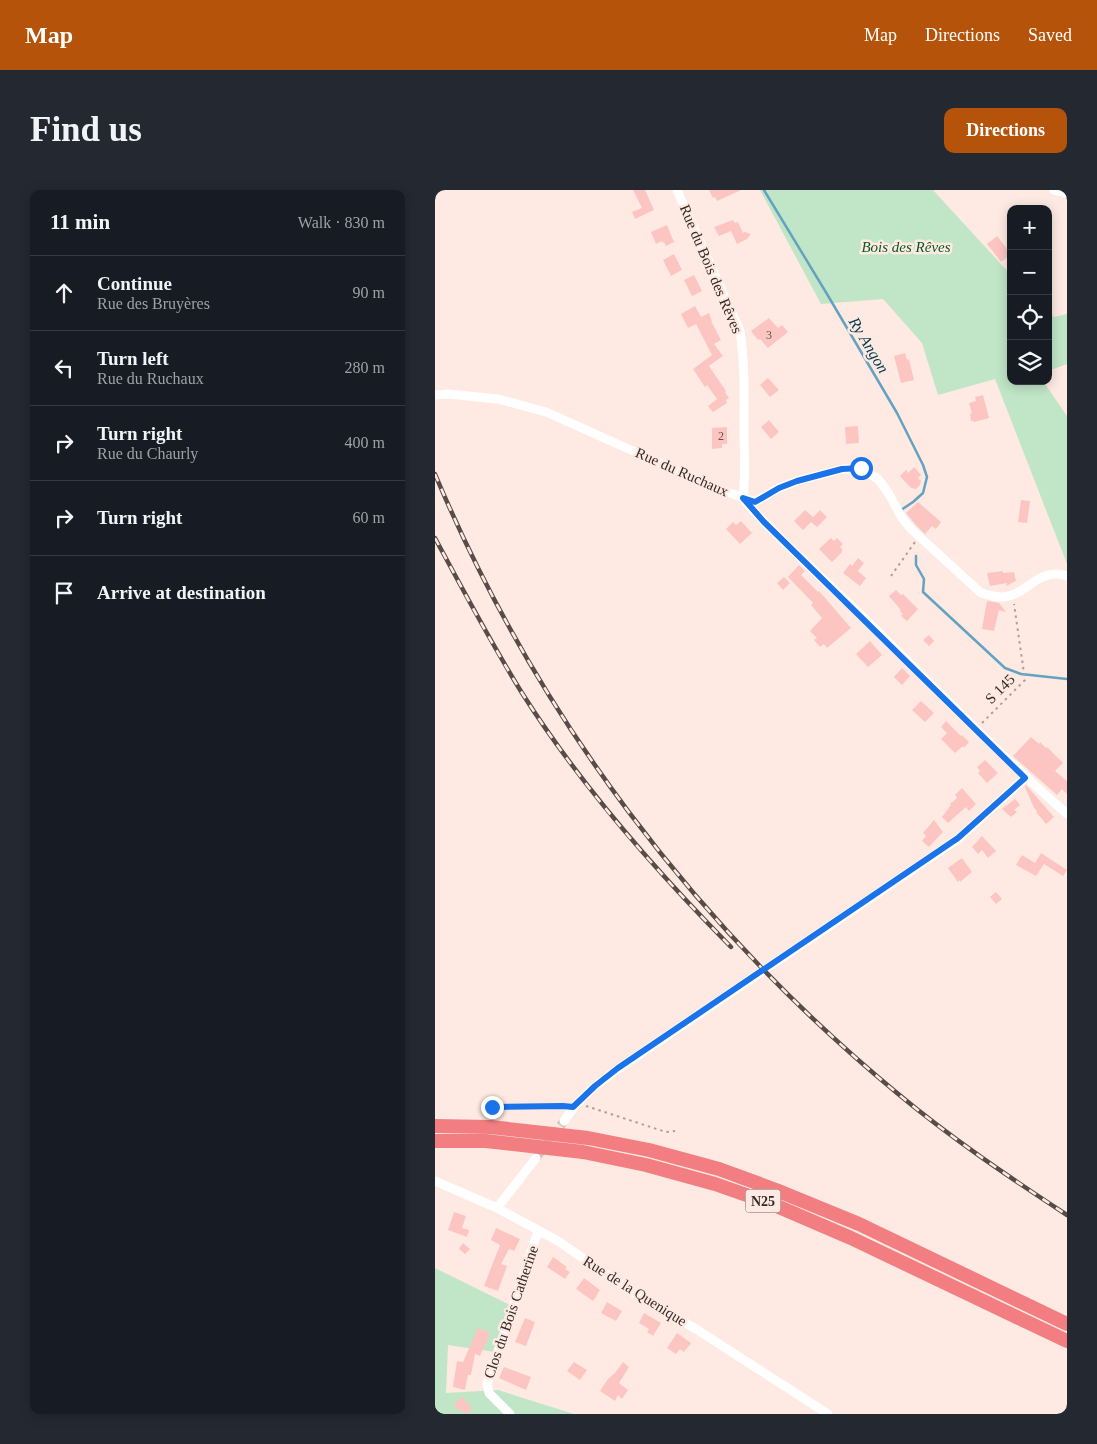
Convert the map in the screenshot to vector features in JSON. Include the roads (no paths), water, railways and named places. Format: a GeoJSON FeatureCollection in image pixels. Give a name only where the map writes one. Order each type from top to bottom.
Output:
{"type":"FeatureCollection","features":[{"type":"Feature","properties":{"kind":"highway","name":"N25"},"geometry":{"type":"LineString","coordinates":[[435,1126],[491,1127],[588,1138],[649,1150],[719,1169],[859,1224],[1067,1324]]}},
{"type":"Feature","properties":{"kind":"highway","name":"N25"},"geometry":{"type":"LineString","coordinates":[[435,1141],[486,1141],[583,1152],[646,1165],[715,1184],[772,1204],[851,1238],[1067,1341]]}},
{"type":"Feature","properties":{"kind":"street","name":"Rue du Bois des Rêves"},"geometry":{"type":"LineString","coordinates":[[677,190],[740,331],[743,351],[744,386],[745,480],[743,498]]}},
{"type":"Feature","properties":{"kind":"street"},"geometry":{"type":"LineString","coordinates":[[1054,190],[1067,193]]}},
{"type":"Feature","properties":{"kind":"street","name":"Rue du Ruchaux"},"geometry":{"type":"LineString","coordinates":[[435,395],[448,394],[498,399],[546,412],[716,488],[743,498],[777,534],[1025,778],[1067,814]]}},
{"type":"Feature","properties":{"kind":"street"},"geometry":{"type":"LineString","coordinates":[[743,498],[755,502],[779,488],[797,481],[842,469],[861,468],[878,478],[902,518],[919,536],[981,592],[999,597],[1012,594],[1050,574],[1067,576]]}},
{"type":"Feature","properties":{"kind":"street"},"geometry":{"type":"LineString","coordinates":[[564,1121],[573,1107],[618,1068],[958,838],[1025,778]]}},
{"type":"Feature","properties":{"kind":"street"},"geometry":{"type":"LineString","coordinates":[[497,1208],[536,1158]]}},
{"type":"Feature","properties":{"kind":"street","name":"Rue de la Quenique"},"geometry":{"type":"LineString","coordinates":[[435,1181],[497,1208],[558,1241],[634,1293],[697,1329],[828,1414]]}},
{"type":"Feature","properties":{"kind":"street","name":"Clos du Bois Catherine"},"geometry":{"type":"LineString","coordinates":[[510,1414],[489,1394],[487,1384],[538,1231]]}},
{"type":"Feature","properties":{"kind":"waterway","name":"Ry Angon"},"geometry":{"type":"LineString","coordinates":[[764,190],[897,413],[923,465],[927,477],[923,493],[901,510]]}},
{"type":"Feature","properties":{"kind":"waterway","name":"Ry Angon"},"geometry":{"type":"LineString","coordinates":[[916,556],[916,565],[924,579],[923,592],[1005,668],[1021,674],[1067,679]]}},
{"type":"Feature","properties":{"kind":"tunnel"},"geometry":{"type":"LineString","coordinates":[[536,1158],[564,1121]]}},
{"type":"Feature","properties":{"kind":"railway"},"geometry":{"type":"LineString","coordinates":[[435,474],[476,563],[522,649],[573,732],[629,812],[689,888],[754,960],[824,1029],[897,1093],[981,1157],[1067,1215]]}},
{"type":"Feature","properties":{"kind":"railway"},"geometry":{"type":"LineString","coordinates":[[435,538],[477,616],[522,693],[569,761],[620,826],[731,947]]}},
{"type":"Feature","properties":{"kind":"park label","name":"Bois des Rêves"},"geometry":{"type":"Point","coordinates":[906,247]}}]}
